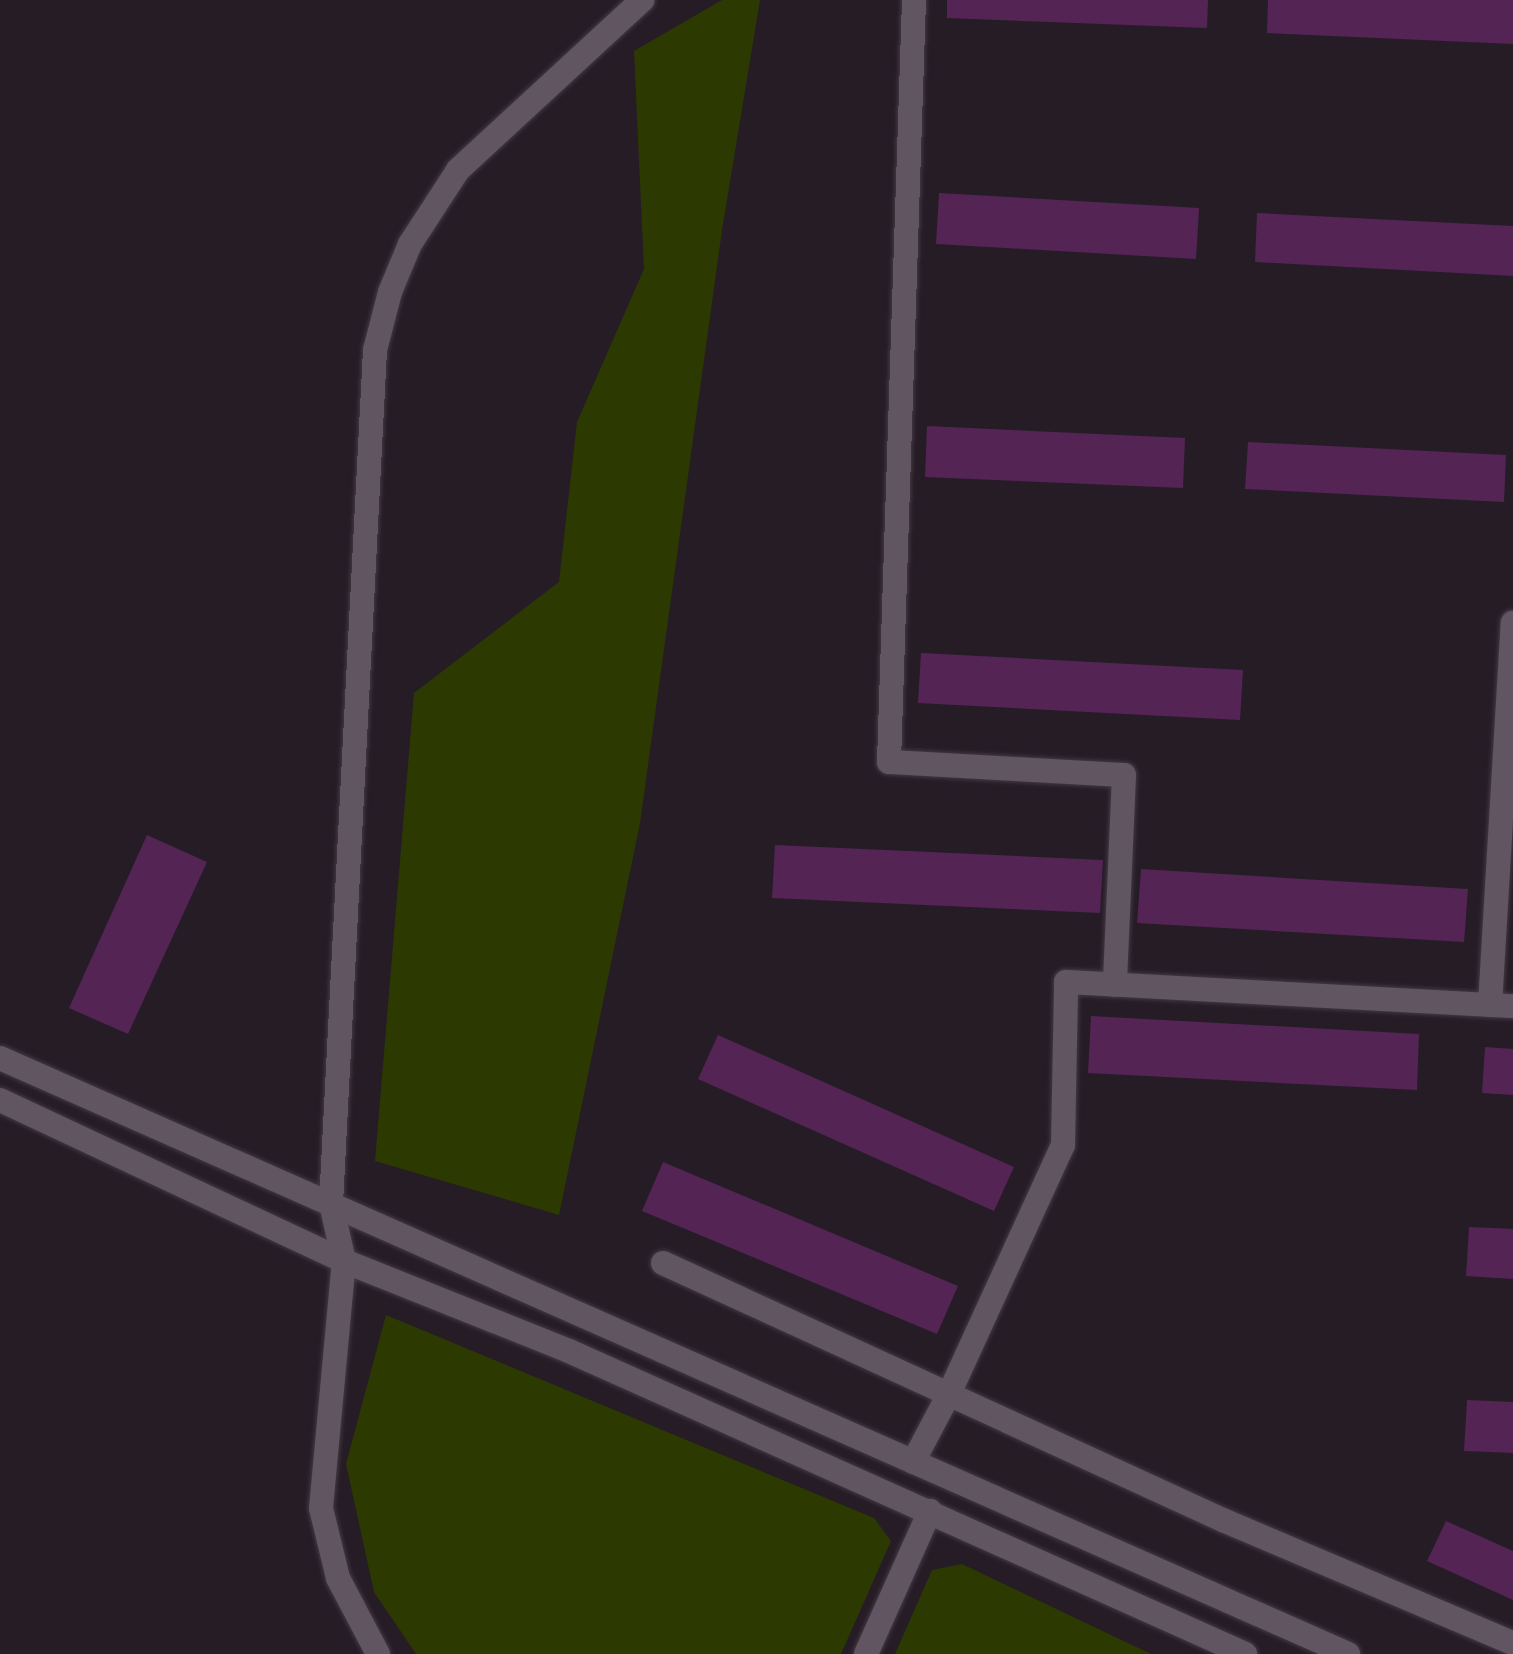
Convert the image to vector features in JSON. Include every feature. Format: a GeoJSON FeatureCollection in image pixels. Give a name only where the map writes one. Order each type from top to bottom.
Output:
{"type":"FeatureCollection","features":[{"type":"Feature","properties":{"kind":"street"},"geometry":{"type":"LineString","coordinates":[[378,1654],[338,1578],[321,1508],[344,1261],[331,1204],[375,350],[390,292],[410,244],[458,170],[642,0]]}},
{"type":"Feature","properties":{"kind":"street"},"geometry":{"type":"LineString","coordinates":[[914,0],[889,762],[1124,775],[1115,985]]}},
{"type":"Feature","properties":{"kind":"street"},"geometry":{"type":"LineString","coordinates":[[913,1462],[949,1394],[1063,1145],[1066,982],[1502,1005],[1513,623]]}},
{"type":"Feature","properties":{"kind":"street"},"geometry":{"type":"LineString","coordinates":[[0,1058],[1348,1654]]}},
{"type":"Feature","properties":{"kind":"street"},"geometry":{"type":"LineString","coordinates":[[0,1100],[344,1261],[569,1351],[1245,1654]]}},
{"type":"Feature","properties":{"kind":"street"},"geometry":{"type":"LineString","coordinates":[[663,1263],[1225,1521],[1513,1643]]}},
{"type":"Feature","properties":{"kind":"street"},"geometry":{"type":"LineString","coordinates":[[866,1654],[930,1511]]}},
{"type":"Feature","properties":{"kind":"green space"},"geometry":{"type":"Polygon","coordinates":[[[722,0],[760,0],[722,230],[640,823],[559,1215],[375,1161],[414,693],[559,582],[577,422],[644,269],[634,51],[722,0]]]}},
{"type":"Feature","properties":{"kind":"green space"},"geometry":{"type":"Polygon","coordinates":[[[386,1315],[874,1518],[891,1541],[841,1654],[416,1654],[374,1592],[346,1464],[386,1315]]]}},
{"type":"Feature","properties":{"kind":"green space"},"geometry":{"type":"Polygon","coordinates":[[[962,1564],[1151,1654],[895,1654],[932,1570],[962,1564]]]}},
{"type":"Feature","properties":{"kind":"building"},"geometry":{"type":"Polygon","coordinates":[[[947,0],[1208,0],[1207,28],[947,18],[947,0]]]}},
{"type":"Feature","properties":{"kind":"building"},"geometry":{"type":"Polygon","coordinates":[[[1268,0],[1513,0],[1513,44],[1267,33],[1268,0]]]}},
{"type":"Feature","properties":{"kind":"building"},"geometry":{"type":"Polygon","coordinates":[[[939,193],[1199,208],[1196,259],[936,244],[939,193]]]}},
{"type":"Feature","properties":{"kind":"building"},"geometry":{"type":"Polygon","coordinates":[[[1257,213],[1513,226],[1513,276],[1255,262],[1257,213]]]}},
{"type":"Feature","properties":{"kind":"building"},"geometry":{"type":"Polygon","coordinates":[[[927,426],[1185,438],[1183,488],[925,477],[927,426]]]}},
{"type":"Feature","properties":{"kind":"building"},"geometry":{"type":"Polygon","coordinates":[[[1248,442],[1506,455],[1504,502],[1245,489],[1248,442]]]}},
{"type":"Feature","properties":{"kind":"building"},"geometry":{"type":"Polygon","coordinates":[[[921,653],[1243,670],[1240,720],[918,703],[921,653]]]}},
{"type":"Feature","properties":{"kind":"building"},"geometry":{"type":"Polygon","coordinates":[[[147,835],[207,862],[128,1034],[69,1008],[147,835]]]}},
{"type":"Feature","properties":{"kind":"building"},"geometry":{"type":"Polygon","coordinates":[[[775,845],[1103,860],[1100,913],[772,898],[775,845]]]}},
{"type":"Feature","properties":{"kind":"building"},"geometry":{"type":"Polygon","coordinates":[[[1141,869],[1468,889],[1464,942],[1137,923],[1141,869]]]}},
{"type":"Feature","properties":{"kind":"building"},"geometry":{"type":"Polygon","coordinates":[[[1091,1016],[1419,1034],[1417,1090],[1088,1073],[1091,1016]]]}},
{"type":"Feature","properties":{"kind":"building"},"geometry":{"type":"Polygon","coordinates":[[[718,1035],[1014,1167],[994,1211],[698,1079],[718,1035]]]}},
{"type":"Feature","properties":{"kind":"building"},"geometry":{"type":"Polygon","coordinates":[[[1485,1047],[1513,1049],[1513,1095],[1482,1093],[1485,1047]]]}},
{"type":"Feature","properties":{"kind":"building"},"geometry":{"type":"Polygon","coordinates":[[[663,1162],[958,1286],[937,1334],[642,1211],[663,1162]]]}},
{"type":"Feature","properties":{"kind":"building"},"geometry":{"type":"Polygon","coordinates":[[[1469,1227],[1513,1229],[1513,1279],[1466,1276],[1469,1227]]]}},
{"type":"Feature","properties":{"kind":"building"},"geometry":{"type":"Polygon","coordinates":[[[1467,1400],[1513,1402],[1513,1453],[1464,1451],[1467,1400]]]}},
{"type":"Feature","properties":{"kind":"building"},"geometry":{"type":"Polygon","coordinates":[[[1446,1521],[1513,1551],[1513,1600],[1427,1561],[1446,1521]]]}}]}
